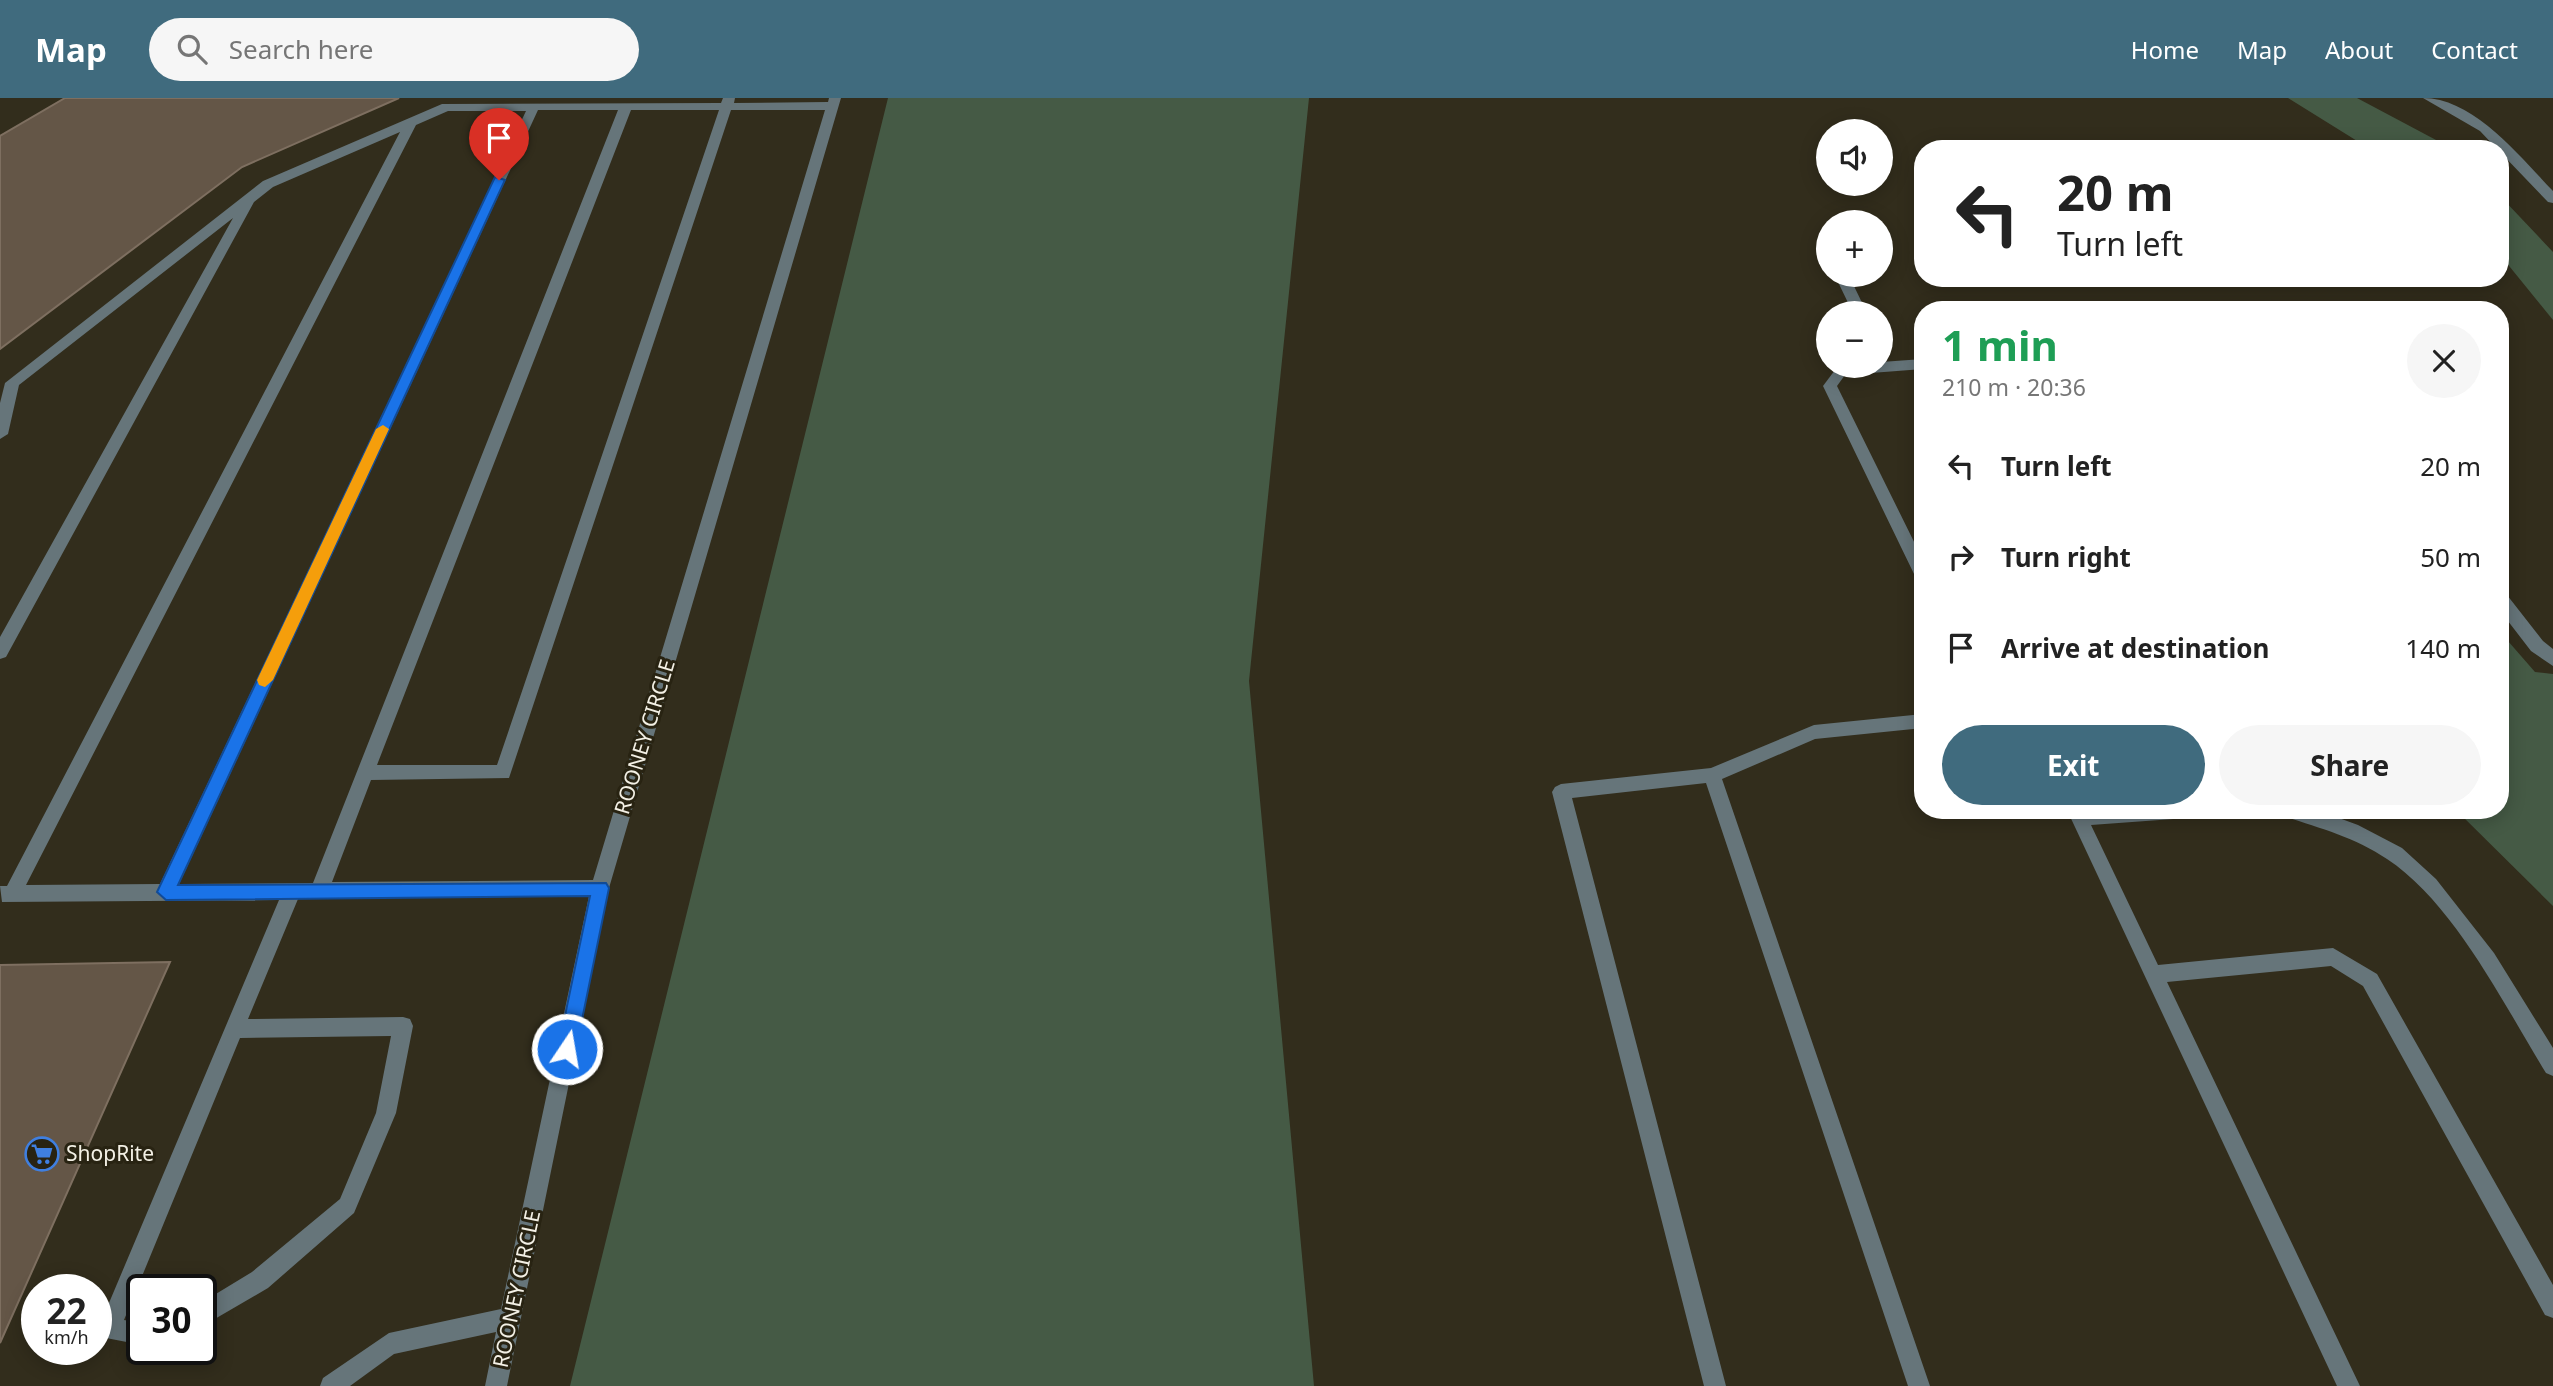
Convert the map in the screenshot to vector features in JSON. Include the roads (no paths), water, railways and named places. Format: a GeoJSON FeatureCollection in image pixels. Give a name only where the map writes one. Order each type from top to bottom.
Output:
{"type":"FeatureCollection","features":[{"type":"Feature","properties":{"kind":"street"},"geometry":{"type":"LineString","coordinates":[[2429,98],[2484,128],[2496,140]]}},
{"type":"Feature","properties":{"kind":"street"},"geometry":{"type":"LineString","coordinates":[[365,772],[503,773],[728,102]]}},
{"type":"Feature","properties":{"kind":"street"},"geometry":{"type":"LineString","coordinates":[[0,434],[12,383],[268,184],[446,107],[833,102]]}},
{"type":"Feature","properties":{"kind":"street","name":"ROONEY CIRCLE"},"geometry":{"type":"LineString","coordinates":[[496,1386],[600,888],[833,102]]}},
{"type":"Feature","properties":{"kind":"street"},"geometry":{"type":"LineString","coordinates":[[166,892],[534,106]]}},
{"type":"Feature","properties":{"kind":"street"},"geometry":{"type":"LineString","coordinates":[[319,891],[626,106]]}},
{"type":"Feature","properties":{"kind":"street"},"geometry":{"type":"LineString","coordinates":[[411,122],[6,894],[600,888]]}},
{"type":"Feature","properties":{"kind":"street"},"geometry":{"type":"LineString","coordinates":[[2509,154],[2553,199]]}},
{"type":"Feature","properties":{"kind":"street"},"geometry":{"type":"LineString","coordinates":[[0,652],[251,197]]}},
{"type":"Feature","properties":{"kind":"street"},"geometry":{"type":"LineString","coordinates":[[1893,362],[1914,364]]}},
{"type":"Feature","properties":{"kind":"street"},"geometry":{"type":"LineString","coordinates":[[1836,378],[1830,386],[1914,558]]}},
{"type":"Feature","properties":{"kind":"street"},"geometry":{"type":"LineString","coordinates":[[2509,610],[2537,646],[2553,659]]}},
{"type":"Feature","properties":{"kind":"street"},"geometry":{"type":"LineString","coordinates":[[1715,1386],[1561,792],[1712,775],[1814,732],[1914,722]]}},
{"type":"Feature","properties":{"kind":"street"},"geometry":{"type":"LineString","coordinates":[[1712,775],[1919,1386]]}},
{"type":"Feature","properties":{"kind":"street"},"geometry":{"type":"LineString","coordinates":[[2079,819],[2349,1386]]}},
{"type":"Feature","properties":{"kind":"street"},"geometry":{"type":"LineString","coordinates":[[2321,819],[2335,823],[2405,862],[2461,921],[2553,1066]]}},
{"type":"Feature","properties":{"kind":"street"},"geometry":{"type":"LineString","coordinates":[[132,1274],[292,891]]}},
{"type":"Feature","properties":{"kind":"street"},"geometry":{"type":"LineString","coordinates":[[2153,974],[2333,957],[2370,980],[2553,1307]]}},
{"type":"Feature","properties":{"kind":"street"},"geometry":{"type":"LineString","coordinates":[[217,1306],[260,1280],[347,1206],[386,1113],[403,1026],[235,1029]]}},
{"type":"Feature","properties":{"kind":"street"},"geometry":{"type":"LineString","coordinates":[[126,1289],[109,1329],[126,1332]]}},
{"type":"Feature","properties":{"kind":"street"},"geometry":{"type":"LineString","coordinates":[[331,1386],[389,1345],[512,1318]]}},
{"type":"Feature","properties":{"kind":"place","name":"ShopRite"},"geometry":{"type":"Point","coordinates":[42,1154]}}]}
